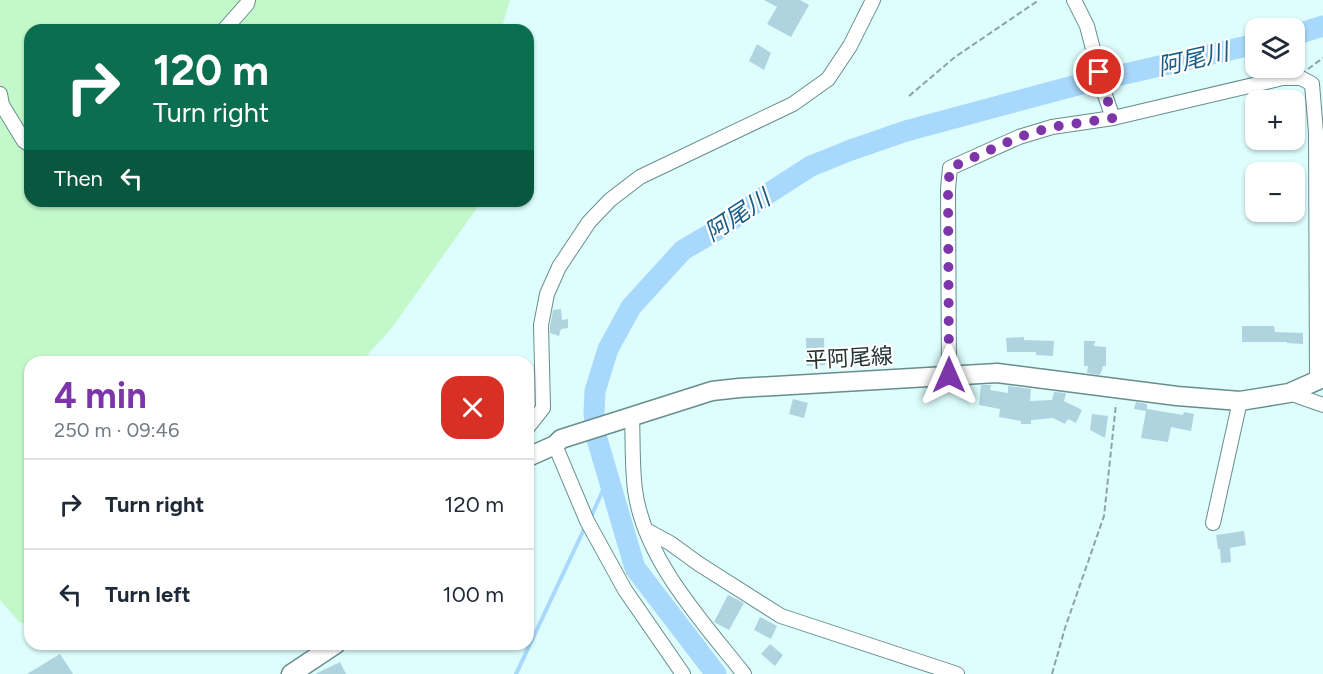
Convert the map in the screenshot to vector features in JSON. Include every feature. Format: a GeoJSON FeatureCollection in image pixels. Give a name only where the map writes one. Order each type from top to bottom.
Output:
{"type":"FeatureCollection","features":[{"type":"Feature","properties":{"kind":"main road","name":"平阿尾線"},"geometry":{"type":"LineString","coordinates":[[534,454],[558,442],[712,391],[949,375],[1011,374],[1177,396],[1240,401],[1289,393],[1320,378]]}},
{"type":"Feature","properties":{"kind":"main road"},"geometry":{"type":"LineString","coordinates":[[291,674],[327,650]]}},
{"type":"Feature","properties":{"kind":"street"},"geometry":{"type":"LineString","coordinates":[[229,24],[248,0]]}},
{"type":"Feature","properties":{"kind":"street"},"geometry":{"type":"LineString","coordinates":[[534,419],[543,408],[541,325],[547,294],[559,267],[589,222],[610,200],[640,177],[793,104],[828,79],[850,46],[873,0]]}},
{"type":"Feature","properties":{"kind":"street"},"geometry":{"type":"LineString","coordinates":[[1074,0],[1087,26],[1104,95],[1113,118]]}},
{"type":"Feature","properties":{"kind":"street"},"geometry":{"type":"LineString","coordinates":[[949,375],[948,189],[950,168],[1019,137],[1052,127],[1113,118],[1283,78]]}},
{"type":"Feature","properties":{"kind":"street"},"geometry":{"type":"LineString","coordinates":[[1301,78],[1312,84],[1316,132],[1320,378]]}},
{"type":"Feature","properties":{"kind":"street"},"geometry":{"type":"LineString","coordinates":[[0,94],[2,105],[24,141]]}},
{"type":"Feature","properties":{"kind":"street"},"geometry":{"type":"LineString","coordinates":[[1289,393],[1323,405]]}},
{"type":"Feature","properties":{"kind":"street"},"geometry":{"type":"LineString","coordinates":[[1213,523],[1240,401]]}},
{"type":"Feature","properties":{"kind":"street"},"geometry":{"type":"LineString","coordinates":[[628,418],[635,492],[646,530],[667,575],[744,674]]}},
{"type":"Feature","properties":{"kind":"street"},"geometry":{"type":"LineString","coordinates":[[558,442],[592,531],[625,590],[682,674]]}},
{"type":"Feature","properties":{"kind":"street"},"geometry":{"type":"LineString","coordinates":[[646,530],[670,543],[781,616],[957,674]]}},
{"type":"Feature","properties":{"kind":"path"},"geometry":{"type":"LineString","coordinates":[[909,96],[955,57],[1039,0]]}},
{"type":"Feature","properties":{"kind":"path"},"geometry":{"type":"LineString","coordinates":[[1305,73],[1323,58]]}},
{"type":"Feature","properties":{"kind":"path"},"geometry":{"type":"LineString","coordinates":[[1052,674],[1065,628],[1104,516],[1118,388]]}},
{"type":"Feature","properties":{"kind":"green space"},"geometry":{"type":"Polygon","coordinates":[[[0,0],[510,0],[503,24],[24,24],[24,207],[478,207],[391,329],[367,356],[24,356],[24,624],[19,622],[0,600],[0,0]]]}},
{"type":"Feature","properties":{"kind":"building"},"geometry":{"type":"Polygon","coordinates":[[[764,0],[800,0],[809,5],[791,37],[767,24],[777,7],[764,0]]]}},
{"type":"Feature","properties":{"kind":"building"},"geometry":{"type":"Polygon","coordinates":[[[757,44],[771,53],[764,70],[749,61],[757,44]]]}},
{"type":"Feature","properties":{"kind":"building"},"geometry":{"type":"Polygon","coordinates":[[[561,309],[562,320],[568,319],[568,328],[561,329],[559,336],[550,333],[550,326],[553,310],[561,309]]]}},
{"type":"Feature","properties":{"kind":"building"},"geometry":{"type":"Polygon","coordinates":[[[1242,326],[1274,326],[1275,332],[1303,333],[1303,344],[1242,342],[1242,326]]]}},
{"type":"Feature","properties":{"kind":"building"},"geometry":{"type":"Polygon","coordinates":[[[1024,337],[1024,340],[1054,341],[1053,356],[1036,355],[1036,352],[1007,352],[1006,338],[1024,337]]]}},
{"type":"Feature","properties":{"kind":"building"},"geometry":{"type":"Polygon","coordinates":[[[806,338],[824,338],[825,365],[807,366],[806,338]]]}},
{"type":"Feature","properties":{"kind":"building"},"geometry":{"type":"Polygon","coordinates":[[[1084,341],[1095,341],[1094,346],[1106,347],[1106,366],[1103,366],[1099,375],[1087,373],[1088,366],[1084,366],[1084,341]]]}},
{"type":"Feature","properties":{"kind":"building"},"geometry":{"type":"Polygon","coordinates":[[[981,385],[991,385],[990,390],[1008,393],[1008,386],[1031,389],[1030,401],[1052,400],[1054,392],[1066,393],[1064,401],[1082,410],[1076,423],[1068,419],[1065,424],[1053,418],[1031,420],[1031,424],[1021,424],[1021,421],[999,417],[1000,409],[979,405],[981,385]]]}},
{"type":"Feature","properties":{"kind":"building"},"geometry":{"type":"Polygon","coordinates":[[[793,399],[808,403],[804,418],[789,414],[793,399]]]}},
{"type":"Feature","properties":{"kind":"building"},"geometry":{"type":"Polygon","coordinates":[[[1136,402],[1147,404],[1147,409],[1183,415],[1184,412],[1194,414],[1191,431],[1171,427],[1168,442],[1141,438],[1146,411],[1134,409],[1136,402]]]}},
{"type":"Feature","properties":{"kind":"building"},"geometry":{"type":"Polygon","coordinates":[[[1092,414],[1108,416],[1105,438],[1090,430],[1092,414]]]}},
{"type":"Feature","properties":{"kind":"building"},"geometry":{"type":"Polygon","coordinates":[[[1244,531],[1246,545],[1230,548],[1231,562],[1221,563],[1216,535],[1244,531]]]}},
{"type":"Feature","properties":{"kind":"building"},"geometry":{"type":"Polygon","coordinates":[[[728,595],[744,603],[729,630],[714,622],[728,595]]]}},
{"type":"Feature","properties":{"kind":"building"},"geometry":{"type":"Polygon","coordinates":[[[760,617],[777,626],[771,639],[754,630],[760,617]]]}},
{"type":"Feature","properties":{"kind":"building"},"geometry":{"type":"Polygon","coordinates":[[[770,644],[783,655],[775,666],[761,654],[770,644]]]}},
{"type":"Feature","properties":{"kind":"building"},"geometry":{"type":"Polygon","coordinates":[[[60,654],[73,674],[27,674],[60,654]]]}},
{"type":"Feature","properties":{"kind":"building"},"geometry":{"type":"Polygon","coordinates":[[[340,662],[346,674],[315,674],[340,662]]]}},
{"type":"Feature","properties":{"kind":"waterway","name":"阿尾川"},"geometry":{"type":"LineString","coordinates":[[1305,32],[1323,26]]}},
{"type":"Feature","properties":{"kind":"waterway","name":"阿尾川"},"geometry":{"type":"LineString","coordinates":[[716,674],[635,568],[597,439],[594,413],[595,391],[608,349],[631,307],[683,250],[719,229],[811,166],[906,131],[1081,84],[1245,47]]}},
{"type":"Feature","properties":{"kind":"waterway"},"geometry":{"type":"LineString","coordinates":[[590,519],[608,479]]}},
{"type":"Feature","properties":{"kind":"waterway"},"geometry":{"type":"LineString","coordinates":[[534,636],[586,525]]}},
{"type":"Feature","properties":{"kind":"waterway"},"geometry":{"type":"LineString","coordinates":[[516,674],[527,650]]}},
{"type":"Feature","properties":{"kind":"route"},"geometry":{"type":"LineString","coordinates":[[949,375],[948,189],[950,168],[1019,137],[1052,127],[1113,118],[1104,95],[1099,72]]}}]}
